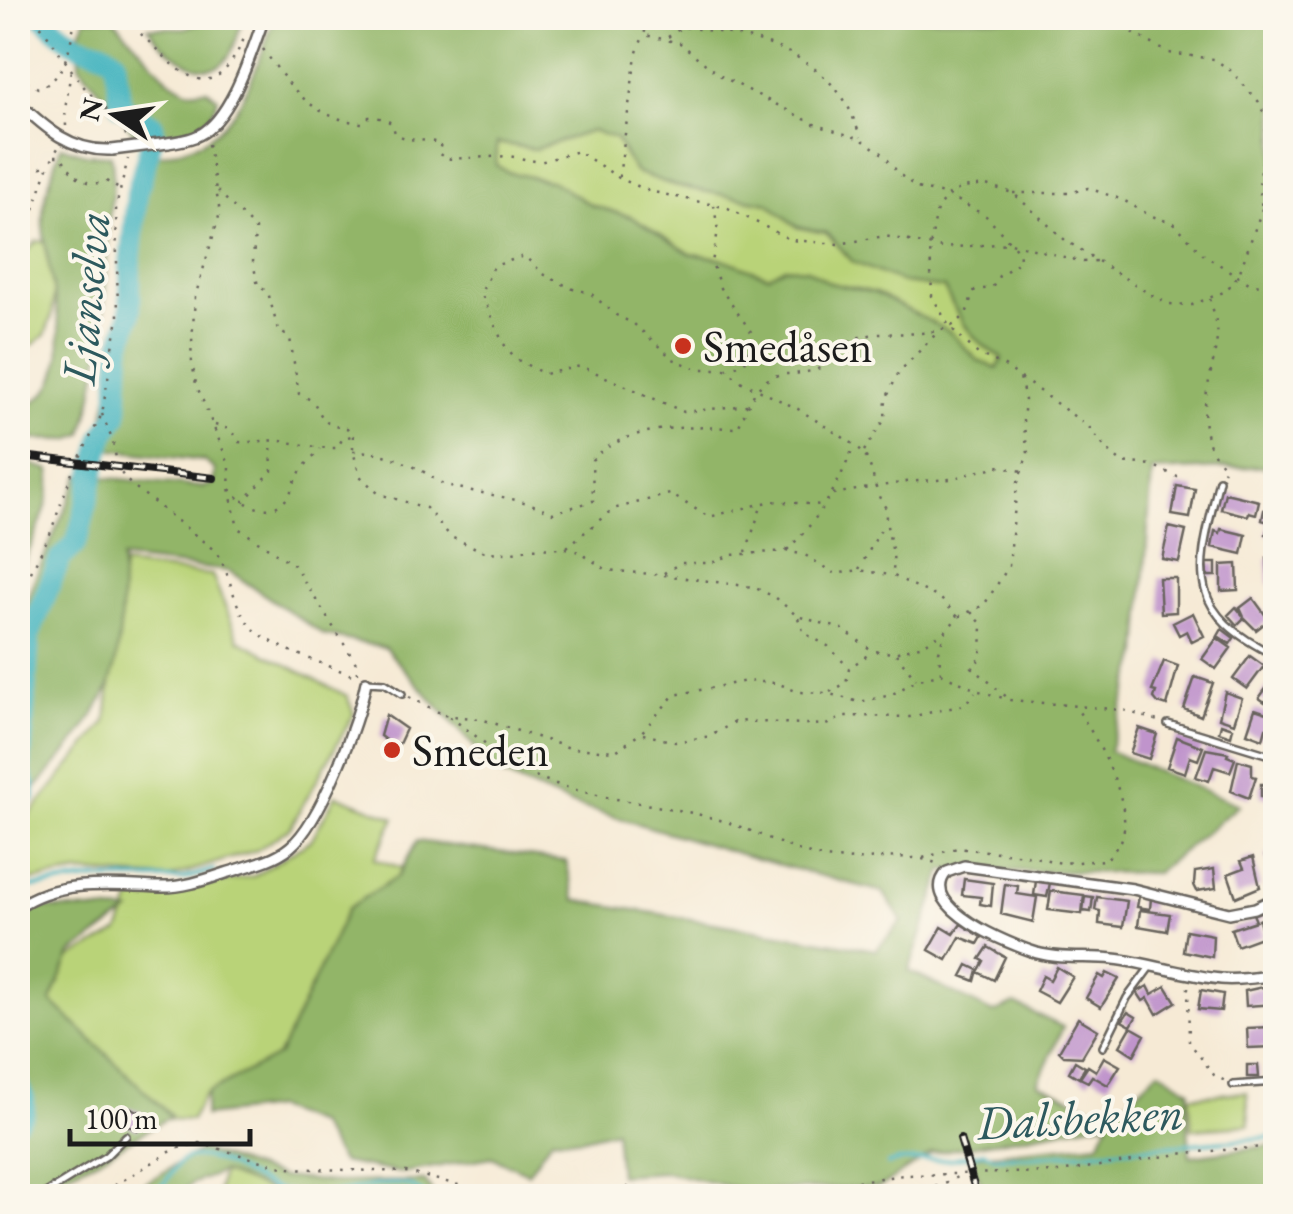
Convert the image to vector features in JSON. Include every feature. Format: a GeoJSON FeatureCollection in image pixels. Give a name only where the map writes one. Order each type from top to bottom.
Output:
{"type":"FeatureCollection","features":[{"type":"Feature","properties":{"kind":"street"},"geometry":{"type":"LineString","coordinates":[[18,102],[62,139],[84,148],[112,150],[202,134],[226,107],[264,18]]}},
{"type":"Feature","properties":{"kind":"street"},"geometry":{"type":"LineString","coordinates":[[18,907],[47,893],[80,887],[166,887],[196,882],[288,849],[309,826],[323,797],[355,722],[366,682]]}},
{"type":"Feature","properties":{"kind":"street"},"geometry":{"type":"LineString","coordinates":[[1276,898],[1255,908],[1229,912],[1105,884],[979,867],[954,867],[941,878],[940,896],[944,904],[998,937],[1052,956],[1116,959],[1221,979],[1276,975]]}},
{"type":"Feature","properties":{"kind":"lane"},"geometry":{"type":"LineString","coordinates":[[1219,480],[1200,560],[1204,595],[1228,625],[1276,656]]}},
{"type":"Feature","properties":{"kind":"lane"},"geometry":{"type":"LineString","coordinates":[[366,682],[384,683],[402,694]]}},
{"type":"Feature","properties":{"kind":"lane"},"geometry":{"type":"LineString","coordinates":[[1168,724],[1276,757]]}},
{"type":"Feature","properties":{"kind":"lane"},"geometry":{"type":"LineString","coordinates":[[1103,1047],[1133,987],[1150,966]]}},
{"type":"Feature","properties":{"kind":"lane"},"geometry":{"type":"LineString","coordinates":[[1233,1084],[1276,1082]]}},
{"type":"Feature","properties":{"kind":"lane"},"geometry":{"type":"LineString","coordinates":[[41,1196],[106,1156],[126,1136]]}},
{"type":"Feature","properties":{"kind":"path"},"geometry":{"type":"LineString","coordinates":[[34,18],[128,139]]}},
{"type":"Feature","properties":{"kind":"path"},"geometry":{"type":"LineString","coordinates":[[18,76],[38,88],[45,87],[65,60],[75,18]]}},
{"type":"Feature","properties":{"kind":"path"},"geometry":{"type":"LineString","coordinates":[[127,18],[176,69],[198,80],[217,77],[233,61],[251,20]]}},
{"type":"Feature","properties":{"kind":"path"},"geometry":{"type":"LineString","coordinates":[[619,178],[641,34],[650,18]]}},
{"type":"Feature","properties":{"kind":"path"},"geometry":{"type":"LineString","coordinates":[[1108,18],[1170,53],[1214,60],[1230,70],[1260,102],[1267,122],[1259,187],[1262,209],[1276,229]]}},
{"type":"Feature","properties":{"kind":"path"},"geometry":{"type":"LineString","coordinates":[[666,38],[682,27],[746,35],[789,52],[841,94],[862,139]]}},
{"type":"Feature","properties":{"kind":"path"},"geometry":{"type":"LineString","coordinates":[[641,34],[680,43],[719,75],[814,124],[862,139],[917,188],[948,195],[986,216],[1020,254],[1019,262],[999,276],[992,288],[975,290],[966,316],[937,333],[899,372],[886,399],[885,420],[864,451]]}},
{"type":"Feature","properties":{"kind":"path"},"geometry":{"type":"LineString","coordinates":[[256,40],[295,94],[337,120],[362,123],[369,117],[386,118],[393,124],[395,134],[405,140],[441,144],[438,153],[446,159],[509,156],[540,162],[578,151],[619,178],[649,191],[728,208],[791,240],[838,244],[885,236],[930,246],[1010,243],[1083,262],[1097,261]]}},
{"type":"Feature","properties":{"kind":"path"},"geometry":{"type":"LineString","coordinates":[[18,248],[33,218],[46,166],[68,121],[65,110],[71,68]]}},
{"type":"Feature","properties":{"kind":"path"},"geometry":{"type":"LineString","coordinates":[[102,414],[118,469],[127,481],[222,559],[240,610],[252,628],[278,644],[358,679],[356,663],[294,565],[238,528],[229,488],[230,467],[196,384],[190,345],[194,297],[220,213],[210,147],[202,134]]}},
{"type":"Feature","properties":{"kind":"path"},"geometry":{"type":"LineString","coordinates":[[18,152],[28,168],[46,166]]}},
{"type":"Feature","properties":{"kind":"path"},"geometry":{"type":"LineString","coordinates":[[18,612],[26,582],[50,534],[76,462],[102,414],[118,318],[116,220],[128,152]]}},
{"type":"Feature","properties":{"kind":"path"},"geometry":{"type":"LineString","coordinates":[[53,156],[61,156],[68,170],[82,181],[96,185],[106,181],[120,189]]}},
{"type":"Feature","properties":{"kind":"path"},"geometry":{"type":"LineString","coordinates":[[1261,160],[1276,167]]}},
{"type":"Feature","properties":{"kind":"path"},"geometry":{"type":"LineString","coordinates":[[1184,480],[1152,464],[1121,462],[1089,426],[1003,365],[978,354],[949,326],[932,296],[930,246],[937,209],[948,195],[962,188],[986,186],[1013,194],[1069,193],[1088,188],[1175,224],[1204,255],[1249,283],[1276,288]]}},
{"type":"Feature","properties":{"kind":"path"},"geometry":{"type":"LineString","coordinates":[[1013,194],[1097,261],[1170,304],[1192,306],[1226,291],[1238,274],[1262,209],[1276,187]]}},
{"type":"Feature","properties":{"kind":"path"},"geometry":{"type":"LineString","coordinates":[[218,191],[254,229],[252,262],[258,286],[268,292],[278,330],[290,338],[299,394],[313,401],[319,417],[329,426],[347,428],[354,436],[353,451],[360,476],[379,494],[426,508],[451,537],[485,552],[507,554],[565,548],[606,570],[753,587],[776,597],[797,616],[804,633],[828,646],[849,668]]}},
{"type":"Feature","properties":{"kind":"path"},"geometry":{"type":"LineString","coordinates":[[714,205],[718,231],[712,262],[720,288],[752,333],[746,363],[726,369],[697,369],[673,358],[589,292],[575,290],[545,275],[524,256],[494,266],[480,292],[503,343],[516,358],[544,374],[581,366],[684,412],[749,405]]}},
{"type":"Feature","properties":{"kind":"path"},"geometry":{"type":"LineString","coordinates":[[1209,298],[1218,334],[1209,374],[1204,437],[1211,453],[1225,467],[1219,480]]}},
{"type":"Feature","properties":{"kind":"path"},"geometry":{"type":"LineString","coordinates":[[353,451],[378,451],[443,484],[535,504],[552,513],[593,501],[592,460],[607,445],[626,436],[686,427],[738,428],[756,390],[773,374],[796,374],[827,364],[859,337],[895,336],[919,330],[937,333]]}},
{"type":"Feature","properties":{"kind":"path"},"geometry":{"type":"LineString","coordinates":[[726,369],[864,451],[877,498],[886,508],[885,522],[895,563],[892,576]]}},
{"type":"Feature","properties":{"kind":"path"},"geometry":{"type":"LineString","coordinates":[[797,616],[842,629],[873,651],[894,653],[923,645],[944,633],[958,617],[984,605],[1009,566],[1017,485],[1028,453],[1023,421],[1026,400],[1020,377]]}},
{"type":"Feature","properties":{"kind":"path"},"geometry":{"type":"LineString","coordinates":[[214,425],[232,430],[239,442],[278,440],[291,445],[336,448],[344,438],[354,436]]}},
{"type":"Feature","properties":{"kind":"path"},"geometry":{"type":"LineString","coordinates":[[242,503],[272,472],[270,442]]}},
{"type":"Feature","properties":{"kind":"path"},"geometry":{"type":"LineString","coordinates":[[786,551],[816,522],[855,445]]}},
{"type":"Feature","properties":{"kind":"path"},"geometry":{"type":"LineString","coordinates":[[229,488],[242,503],[268,509],[286,500],[299,473],[321,448]]}},
{"type":"Feature","properties":{"kind":"path"},"geometry":{"type":"LineString","coordinates":[[833,494],[904,482],[951,480],[998,466],[1022,471]]}},
{"type":"Feature","properties":{"kind":"path"},"geometry":{"type":"LineString","coordinates":[[565,548],[614,508],[670,494],[709,517],[772,501],[822,506]]}},
{"type":"Feature","properties":{"kind":"path"},"geometry":{"type":"LineString","coordinates":[[745,555],[761,506]]}},
{"type":"Feature","properties":{"kind":"path"},"geometry":{"type":"LineString","coordinates":[[859,570],[885,522]]}},
{"type":"Feature","properties":{"kind":"path"},"geometry":{"type":"LineString","coordinates":[[660,575],[680,563],[711,563],[731,555],[786,551],[805,555],[834,574],[859,570],[892,576],[941,599],[958,617]]}},
{"type":"Feature","properties":{"kind":"path"},"geometry":{"type":"LineString","coordinates":[[971,611],[982,624],[982,658],[972,667],[1010,700]]}},
{"type":"Feature","properties":{"kind":"path"},"geometry":{"type":"LineString","coordinates":[[941,673],[939,652],[944,633]]}},
{"type":"Feature","properties":{"kind":"path"},"geometry":{"type":"LineString","coordinates":[[826,693],[846,683],[849,668],[873,651]]}},
{"type":"Feature","properties":{"kind":"path"},"geometry":{"type":"LineString","coordinates":[[894,653],[917,680]]}},
{"type":"Feature","properties":{"kind":"path"},"geometry":{"type":"LineString","coordinates":[[444,714],[481,718],[570,748],[616,751],[642,733],[674,695],[747,681],[778,683],[798,692],[826,693],[858,702],[891,695],[917,680],[941,673],[976,690],[1010,700],[1122,710],[1168,724]]}},
{"type":"Feature","properties":{"kind":"path"},"geometry":{"type":"LineString","coordinates":[[642,733],[676,742],[710,736],[736,721],[826,725],[844,716],[910,717],[964,705],[976,690]]}},
{"type":"Feature","properties":{"kind":"path"},"geometry":{"type":"LineString","coordinates":[[402,694],[444,714],[508,762],[544,780],[588,793],[719,819],[818,856],[856,862],[921,859],[957,848],[1061,863],[1106,860],[1122,838],[1123,813],[1116,784],[1093,733],[1074,705]]}},
{"type":"Feature","properties":{"kind":"path"},"geometry":{"type":"LineString","coordinates":[[921,859],[954,867]]}},
{"type":"Feature","properties":{"kind":"path"},"geometry":{"type":"LineString","coordinates":[[1188,973],[1189,1042],[1214,1075],[1233,1084]]}},
{"type":"Feature","properties":{"kind":"path"},"geometry":{"type":"LineString","coordinates":[[98,1196],[175,1149],[199,1142],[286,1168],[406,1172],[504,1196]]}},
{"type":"Feature","properties":{"kind":"path"},"geometry":{"type":"LineString","coordinates":[[744,1196],[904,1175],[1059,1172],[1186,1153],[1276,1146]]}},
{"type":"Feature","properties":{"kind":"path"},"geometry":{"type":"LineString","coordinates":[[905,1196],[947,1183],[961,1174]]}},
{"type":"Feature","properties":{"kind":"path"},"geometry":{"type":"LineString","coordinates":[[585,1196],[626,1187],[710,1196]]}},
{"type":"Feature","properties":{"kind":"green space"},"geometry":{"type":"Polygon","coordinates":[[[86,18],[113,18],[167,78],[188,91],[206,89],[218,98],[206,120],[172,134],[135,134],[79,65],[78,37],[86,18]]]}},
{"type":"Feature","properties":{"kind":"green space"},"geometry":{"type":"Polygon","coordinates":[[[215,18],[243,18],[228,57],[208,68],[173,54],[148,27],[185,28],[215,18]]]}},
{"type":"Feature","properties":{"kind":"green space"},"geometry":{"type":"Polygon","coordinates":[[[275,18],[1275,18],[1275,466],[1152,471],[1139,654],[1109,751],[1239,805],[1156,873],[943,870],[909,971],[993,1013],[1015,1004],[1063,1027],[1038,1083],[1112,1116],[1159,1070],[1190,1090],[1190,1156],[1275,1145],[1275,1196],[987,1196],[969,1156],[1099,1143],[1109,1121],[932,1153],[880,1187],[749,1191],[666,1172],[619,1175],[615,1130],[580,1139],[552,1138],[528,1173],[492,1157],[401,1173],[341,1162],[317,1124],[275,1108],[204,1116],[207,1093],[279,1055],[348,908],[398,876],[417,841],[566,861],[575,900],[876,950],[902,921],[883,892],[571,804],[498,773],[385,648],[324,635],[229,571],[122,559],[120,630],[110,683],[75,741],[18,807],[18,629],[36,576],[80,475],[203,487],[213,484],[215,470],[204,461],[97,448],[119,346],[125,216],[135,163],[194,145],[225,123],[246,91],[275,18]],[[592,131],[535,149],[497,143],[496,165],[508,172],[553,182],[591,205],[631,217],[691,254],[720,258],[768,276],[785,267],[807,269],[830,283],[875,293],[950,332],[977,360],[997,369],[1002,358],[967,328],[944,288],[904,283],[853,262],[827,233],[797,227],[768,203],[676,186],[635,172],[615,138],[592,131]]]}},
{"type":"Feature","properties":{"kind":"green space"},"geometry":{"type":"Polygon","coordinates":[[[592,131],[615,138],[635,172],[676,186],[768,203],[797,227],[826,233],[853,262],[904,283],[944,287],[967,328],[1002,358],[996,370],[977,360],[950,332],[875,293],[830,283],[807,269],[785,267],[768,276],[720,258],[691,254],[631,217],[591,205],[553,182],[508,172],[495,165],[497,143],[535,149],[592,131]]]}},
{"type":"Feature","properties":{"kind":"green space"},"geometry":{"type":"Polygon","coordinates":[[[61,146],[85,154],[111,155],[113,165],[99,359],[83,434],[70,440],[18,439],[18,407],[42,396],[55,378],[60,353],[43,213],[61,146]]]}},
{"type":"Feature","properties":{"kind":"green space"},"geometry":{"type":"Polygon","coordinates":[[[37,241],[47,242],[57,264],[52,316],[45,335],[18,350],[18,261],[37,241]]]}},
{"type":"Feature","properties":{"kind":"green space"},"geometry":{"type":"Polygon","coordinates":[[[18,460],[50,470],[50,483],[45,511],[18,578],[18,460]]]}},
{"type":"Feature","properties":{"kind":"green space"},"geometry":{"type":"Polygon","coordinates":[[[123,565],[212,575],[239,640],[347,696],[354,714],[290,828],[257,850],[168,878],[81,873],[30,881],[18,866],[18,829],[106,722],[123,565]]]}},
{"type":"Feature","properties":{"kind":"green space"},"geometry":{"type":"Polygon","coordinates":[[[336,795],[395,818],[374,859],[410,870],[329,991],[272,1061],[205,1094],[191,1120],[133,1118],[47,1011],[59,964],[119,932],[132,898],[254,876],[311,840],[336,795]]]}},
{"type":"Feature","properties":{"kind":"green space"},"geometry":{"type":"Polygon","coordinates":[[[28,907],[130,912],[71,954],[51,1001],[171,1116],[100,1158],[18,1196],[18,922],[28,907]]]}},
{"type":"Feature","properties":{"kind":"green space"},"geometry":{"type":"Polygon","coordinates":[[[1247,1092],[1249,1125],[1192,1129],[1189,1096],[1247,1092]]]}},
{"type":"Feature","properties":{"kind":"green space"},"geometry":{"type":"Polygon","coordinates":[[[200,1150],[281,1177],[333,1182],[425,1181],[435,1196],[284,1196],[222,1172],[193,1183],[177,1196],[124,1196],[200,1150]]]}},
{"type":"Feature","properties":{"kind":"green space"},"geometry":{"type":"Polygon","coordinates":[[[222,1172],[284,1196],[217,1196],[222,1172]]]}},
{"type":"Feature","properties":{"kind":"building"},"geometry":{"type":"Polygon","coordinates":[[[1177,486],[1195,489],[1190,518],[1172,515],[1177,486]]]}},
{"type":"Feature","properties":{"kind":"building"},"geometry":{"type":"Polygon","coordinates":[[[1225,493],[1259,501],[1256,514],[1249,512],[1248,516],[1221,509],[1225,493]]]}},
{"type":"Feature","properties":{"kind":"building"},"geometry":{"type":"Polygon","coordinates":[[[1264,510],[1276,513],[1276,536],[1266,534],[1269,522],[1262,520],[1264,510]]]}},
{"type":"Feature","properties":{"kind":"building"},"geometry":{"type":"Polygon","coordinates":[[[1169,527],[1186,531],[1179,562],[1162,559],[1169,527]]]}},
{"type":"Feature","properties":{"kind":"building"},"geometry":{"type":"Polygon","coordinates":[[[1221,529],[1246,535],[1242,554],[1212,547],[1215,531],[1220,533],[1221,529]]]}},
{"type":"Feature","properties":{"kind":"building"},"geometry":{"type":"Polygon","coordinates":[[[1276,557],[1276,584],[1269,585],[1267,558],[1276,557]]]}},
{"type":"Feature","properties":{"kind":"building"},"geometry":{"type":"Polygon","coordinates":[[[1206,563],[1216,563],[1216,576],[1207,576],[1206,563]]]}},
{"type":"Feature","properties":{"kind":"building"},"geometry":{"type":"Polygon","coordinates":[[[1237,564],[1238,590],[1221,591],[1221,565],[1237,564]]]}},
{"type":"Feature","properties":{"kind":"building"},"geometry":{"type":"Polygon","coordinates":[[[1159,578],[1176,578],[1176,612],[1161,613],[1159,578]]]}},
{"type":"Feature","properties":{"kind":"building"},"geometry":{"type":"Polygon","coordinates":[[[1253,598],[1269,620],[1256,630],[1244,618],[1237,625],[1228,615],[1236,607],[1244,617],[1240,608],[1253,598]]]}},
{"type":"Feature","properties":{"kind":"building"},"geometry":{"type":"Polygon","coordinates":[[[1193,613],[1204,636],[1192,642],[1187,631],[1179,635],[1173,623],[1193,613]]]}},
{"type":"Feature","properties":{"kind":"building"},"geometry":{"type":"Polygon","coordinates":[[[1222,629],[1234,638],[1230,644],[1218,636],[1222,629]]]}},
{"type":"Feature","properties":{"kind":"building"},"geometry":{"type":"Polygon","coordinates":[[[1217,638],[1231,648],[1216,669],[1202,659],[1217,638]]]}},
{"type":"Feature","properties":{"kind":"building"},"geometry":{"type":"Polygon","coordinates":[[[1250,656],[1264,666],[1247,689],[1233,679],[1250,656]]]}},
{"type":"Feature","properties":{"kind":"building"},"geometry":{"type":"Polygon","coordinates":[[[1271,660],[1276,663],[1273,675],[1264,669],[1271,660]]]}},
{"type":"Feature","properties":{"kind":"building"},"geometry":{"type":"Polygon","coordinates":[[[1164,661],[1178,666],[1167,706],[1158,703],[1154,698],[1156,692],[1152,691],[1164,661]]]}},
{"type":"Feature","properties":{"kind":"building"},"geometry":{"type":"Polygon","coordinates":[[[1195,677],[1213,683],[1201,716],[1184,709],[1195,677]]]}},
{"type":"Feature","properties":{"kind":"building"},"geometry":{"type":"Polygon","coordinates":[[[1268,686],[1276,692],[1276,700],[1270,696],[1265,702],[1259,698],[1268,686]]]}},
{"type":"Feature","properties":{"kind":"building"},"geometry":{"type":"Polygon","coordinates":[[[1225,692],[1242,698],[1234,723],[1219,718],[1225,692]]]}},
{"type":"Feature","properties":{"kind":"building"},"geometry":{"type":"Polygon","coordinates":[[[1255,709],[1276,716],[1272,730],[1266,728],[1263,739],[1247,733],[1255,709]]]}},
{"type":"Feature","properties":{"kind":"building"},"geometry":{"type":"Polygon","coordinates":[[[386,715],[406,729],[399,744],[392,745],[380,736],[386,715]]]}},
{"type":"Feature","properties":{"kind":"building"},"geometry":{"type":"Polygon","coordinates":[[[1221,724],[1233,728],[1231,736],[1219,732],[1221,724]]]}},
{"type":"Feature","properties":{"kind":"building"},"geometry":{"type":"Polygon","coordinates":[[[1139,728],[1157,734],[1149,759],[1130,753],[1139,728]]]}},
{"type":"Feature","properties":{"kind":"building"},"geometry":{"type":"Polygon","coordinates":[[[1177,737],[1203,747],[1198,760],[1190,757],[1185,773],[1167,767],[1177,737]]]}},
{"type":"Feature","properties":{"kind":"building"},"geometry":{"type":"Polygon","coordinates":[[[1206,749],[1228,753],[1235,759],[1230,772],[1214,767],[1209,781],[1196,777],[1206,749]]]}},
{"type":"Feature","properties":{"kind":"building"},"geometry":{"type":"Polygon","coordinates":[[[1238,760],[1252,764],[1252,776],[1256,777],[1249,798],[1231,791],[1238,760]]]}},
{"type":"Feature","properties":{"kind":"building"},"geometry":{"type":"Polygon","coordinates":[[[1261,784],[1272,784],[1273,797],[1261,797],[1261,784]]]}},
{"type":"Feature","properties":{"kind":"building"},"geometry":{"type":"Polygon","coordinates":[[[1276,848],[1276,868],[1273,870],[1265,856],[1276,848]]]}},
{"type":"Feature","properties":{"kind":"building"},"geometry":{"type":"Polygon","coordinates":[[[1253,857],[1260,887],[1236,897],[1228,874],[1244,868],[1241,861],[1253,857]]]}},
{"type":"Feature","properties":{"kind":"building"},"geometry":{"type":"Polygon","coordinates":[[[1214,869],[1216,888],[1197,891],[1195,872],[1214,869]]]}},
{"type":"Feature","properties":{"kind":"building"},"geometry":{"type":"Polygon","coordinates":[[[964,879],[993,883],[991,906],[980,904],[981,897],[962,895],[964,879]]]}},
{"type":"Feature","properties":{"kind":"building"},"geometry":{"type":"Polygon","coordinates":[[[1036,881],[1050,883],[1047,897],[1034,895],[1036,881]]]}},
{"type":"Feature","properties":{"kind":"building"},"geometry":{"type":"Polygon","coordinates":[[[1005,884],[1018,886],[1017,894],[1037,897],[1033,922],[1001,914],[1005,884]]]}},
{"type":"Feature","properties":{"kind":"building"},"geometry":{"type":"Polygon","coordinates":[[[1051,891],[1084,895],[1082,914],[1048,910],[1051,891]]]}},
{"type":"Feature","properties":{"kind":"building"},"geometry":{"type":"Polygon","coordinates":[[[1085,896],[1093,897],[1091,912],[1083,911],[1085,896]]]}},
{"type":"Feature","properties":{"kind":"building"},"geometry":{"type":"Polygon","coordinates":[[[1139,896],[1151,898],[1150,909],[1137,907],[1139,896]]]}},
{"type":"Feature","properties":{"kind":"building"},"geometry":{"type":"Polygon","coordinates":[[[1097,897],[1127,901],[1123,927],[1099,924],[1097,897]]]}},
{"type":"Feature","properties":{"kind":"building"},"geometry":{"type":"Polygon","coordinates":[[[1265,909],[1268,916],[1259,920],[1264,936],[1237,946],[1231,929],[1256,921],[1253,914],[1265,909]]]}},
{"type":"Feature","properties":{"kind":"building"},"geometry":{"type":"Polygon","coordinates":[[[1140,910],[1170,914],[1167,931],[1138,926],[1140,910]]]}},
{"type":"Feature","properties":{"kind":"building"},"geometry":{"type":"Polygon","coordinates":[[[961,924],[982,937],[978,944],[960,937],[947,960],[929,950],[942,927],[954,934],[961,924]]]}},
{"type":"Feature","properties":{"kind":"building"},"geometry":{"type":"Polygon","coordinates":[[[1186,930],[1213,935],[1212,957],[1183,951],[1186,930]]]}},
{"type":"Feature","properties":{"kind":"building"},"geometry":{"type":"Polygon","coordinates":[[[988,947],[1005,957],[994,980],[978,972],[988,947]]]}},
{"type":"Feature","properties":{"kind":"building"},"geometry":{"type":"Polygon","coordinates":[[[968,965],[978,970],[975,981],[962,976],[968,965]]]}},
{"type":"Feature","properties":{"kind":"building"},"geometry":{"type":"Polygon","coordinates":[[[1057,967],[1073,977],[1057,1002],[1036,991],[1043,976],[1050,980],[1057,967]]]}},
{"type":"Feature","properties":{"kind":"building"},"geometry":{"type":"Polygon","coordinates":[[[1107,973],[1119,979],[1101,1007],[1086,998],[1099,975],[1104,978],[1107,973]]]}},
{"type":"Feature","properties":{"kind":"building"},"geometry":{"type":"Polygon","coordinates":[[[1148,986],[1152,994],[1166,986],[1176,1002],[1157,1014],[1148,998],[1143,1001],[1137,992],[1148,986]]]}},
{"type":"Feature","properties":{"kind":"building"},"geometry":{"type":"Polygon","coordinates":[[[1267,986],[1268,990],[1276,989],[1276,1004],[1246,1006],[1245,991],[1267,986]]]}},
{"type":"Feature","properties":{"kind":"building"},"geometry":{"type":"Polygon","coordinates":[[[1201,990],[1223,994],[1221,1011],[1198,1009],[1201,990]]]}},
{"type":"Feature","properties":{"kind":"building"},"geometry":{"type":"Polygon","coordinates":[[[1128,1012],[1136,1017],[1131,1026],[1122,1021],[1128,1012]]]}},
{"type":"Feature","properties":{"kind":"building"},"geometry":{"type":"Polygon","coordinates":[[[1078,1018],[1098,1030],[1082,1057],[1064,1056],[1059,1051],[1078,1018]]]}},
{"type":"Feature","properties":{"kind":"building"},"geometry":{"type":"Polygon","coordinates":[[[1131,1027],[1145,1035],[1134,1055],[1120,1046],[1131,1027]]]}},
{"type":"Feature","properties":{"kind":"building"},"geometry":{"type":"Polygon","coordinates":[[[1272,1027],[1273,1047],[1248,1048],[1247,1028],[1272,1027]]]}},
{"type":"Feature","properties":{"kind":"building"},"geometry":{"type":"Polygon","coordinates":[[[1104,1057],[1120,1066],[1108,1085],[1092,1076],[1088,1082],[1080,1078],[1088,1066],[1096,1071],[1104,1057]]]}},
{"type":"Feature","properties":{"kind":"building"},"geometry":{"type":"Polygon","coordinates":[[[1075,1061],[1085,1067],[1079,1078],[1069,1072],[1075,1061]]]}},
{"type":"Feature","properties":{"kind":"building"},"geometry":{"type":"Polygon","coordinates":[[[1247,1065],[1258,1065],[1259,1077],[1247,1077],[1247,1065]]]}},
{"type":"Feature","properties":{"kind":"building"},"geometry":{"type":"Polygon","coordinates":[[[129,1107],[144,1114],[138,1130],[122,1123],[129,1107]]]}},
{"type":"Feature","properties":{"kind":"waterway","name":"Ljanselva"},"geometry":{"type":"LineString","coordinates":[[18,802],[25,795],[20,772],[29,636],[60,559],[74,546],[79,534],[103,437],[117,415],[120,349],[130,315],[137,193],[154,132],[153,125],[121,106],[115,60],[72,41],[44,18]]}},
{"type":"Feature","properties":{"kind":"waterway"},"geometry":{"type":"LineString","coordinates":[[18,889],[96,879],[183,879],[214,870]]}},
{"type":"Feature","properties":{"kind":"waterway","name":"Ljanselva"},"geometry":{"type":"LineString","coordinates":[[18,1084],[24,1099],[24,1111],[18,1119]]}},
{"type":"Feature","properties":{"kind":"waterway","name":"Dalsbekken"},"geometry":{"type":"LineString","coordinates":[[888,1164],[984,1152],[994,1157],[1029,1157],[1275,1137]]}},
{"type":"Feature","properties":{"kind":"waterway","name":"Dalsbekken"},"geometry":{"type":"LineString","coordinates":[[140,1196],[160,1187],[178,1165],[193,1157],[214,1160],[292,1193],[328,1194],[402,1184],[424,1196]]}},
{"type":"Feature","properties":{"kind":"railway"},"geometry":{"type":"LineString","coordinates":[[22,456],[214,478]]}},
{"type":"Feature","properties":{"kind":"railway"},"geometry":{"type":"LineString","coordinates":[[960,1139],[977,1196]]}},
{"type":"Feature","properties":{"kind":"place","name":"Smedåsen"},"geometry":{"type":"Point","coordinates":[683,346]}},
{"type":"Feature","properties":{"kind":"place","name":"Smeden"},"geometry":{"type":"Point","coordinates":[392,750]}}]}
